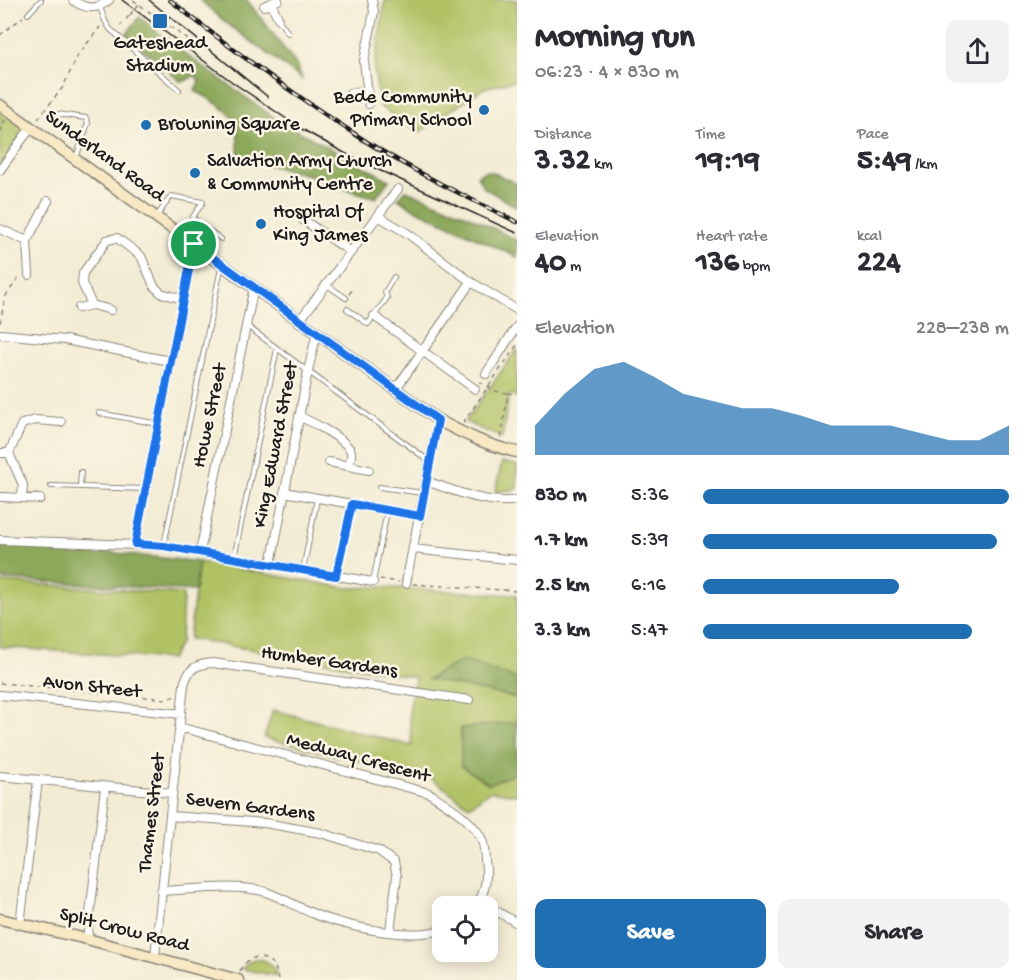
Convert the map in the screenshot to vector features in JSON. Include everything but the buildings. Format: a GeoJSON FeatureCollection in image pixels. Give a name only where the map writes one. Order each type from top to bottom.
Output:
{"type":"FeatureCollection","features":[{"type":"Feature","properties":{"kind":"main road","name":"Sunderland Road"},"geometry":{"type":"LineString","coordinates":[[0,105],[438,420],[489,445],[517,452]]}},
{"type":"Feature","properties":{"kind":"main road","name":"Split Crow Road"},"geometry":{"type":"LineString","coordinates":[[0,920],[87,939],[238,980]]}},
{"type":"Feature","properties":{"kind":"street"},"geometry":{"type":"LineString","coordinates":[[73,0],[89,8],[100,7],[110,0]]}},
{"type":"Feature","properties":{"kind":"street"},"geometry":{"type":"LineString","coordinates":[[369,104],[364,61],[374,12],[372,0]]}},
{"type":"Feature","properties":{"kind":"street"},"geometry":{"type":"LineString","coordinates":[[271,3],[278,18]]}},
{"type":"Feature","properties":{"kind":"street"},"geometry":{"type":"LineString","coordinates":[[350,93],[367,92]]}},
{"type":"Feature","properties":{"kind":"street"},"geometry":{"type":"LineString","coordinates":[[0,171],[31,127]]}},
{"type":"Feature","properties":{"kind":"street"},"geometry":{"type":"LineString","coordinates":[[300,320],[398,189]]}},
{"type":"Feature","properties":{"kind":"street"},"geometry":{"type":"LineString","coordinates":[[29,275],[27,241],[48,201]]}},
{"type":"Feature","properties":{"kind":"street"},"geometry":{"type":"LineString","coordinates":[[378,216],[407,233],[471,282],[517,310]]}},
{"type":"Feature","properties":{"kind":"street"},"geometry":{"type":"LineString","coordinates":[[303,220],[351,252]]}},
{"type":"Feature","properties":{"kind":"street"},"geometry":{"type":"LineString","coordinates":[[0,229],[27,241]]}},
{"type":"Feature","properties":{"kind":"street"},"geometry":{"type":"LineString","coordinates":[[92,305],[82,283],[83,273],[107,240],[117,238],[141,256],[154,286],[161,293],[183,299]]}},
{"type":"Feature","properties":{"kind":"street"},"geometry":{"type":"LineString","coordinates":[[135,544],[194,244]]}},
{"type":"Feature","properties":{"kind":"street"},"geometry":{"type":"LineString","coordinates":[[395,390],[471,282]]}},
{"type":"Feature","properties":{"kind":"street","name":"Howe Street"},"geometry":{"type":"LineString","coordinates":[[200,552],[254,287]]}},
{"type":"Feature","properties":{"kind":"street"},"geometry":{"type":"LineString","coordinates":[[79,308],[92,305],[111,310]]}},
{"type":"Feature","properties":{"kind":"street"},"geometry":{"type":"LineString","coordinates":[[374,316],[475,389]]}},
{"type":"Feature","properties":{"kind":"street"},"geometry":{"type":"LineString","coordinates":[[486,374],[517,326]]}},
{"type":"Feature","properties":{"kind":"street","name":"King Edward Street"},"geometry":{"type":"LineString","coordinates":[[271,564],[308,371],[318,332]]}},
{"type":"Feature","properties":{"kind":"street"},"geometry":{"type":"LineString","coordinates":[[0,334],[65,340],[170,362]]}},
{"type":"Feature","properties":{"kind":"street"},"geometry":{"type":"LineString","coordinates":[[299,416],[348,446],[351,453],[349,466]]}},
{"type":"Feature","properties":{"kind":"street"},"geometry":{"type":"LineString","coordinates":[[22,497],[23,485],[4,453],[21,424],[34,420],[61,422]]}},
{"type":"Feature","properties":{"kind":"street"},"geometry":{"type":"LineString","coordinates":[[406,583],[438,420]]}},
{"type":"Feature","properties":{"kind":"street"},"geometry":{"type":"LineString","coordinates":[[328,462],[369,470]]}},
{"type":"Feature","properties":{"kind":"street"},"geometry":{"type":"LineString","coordinates":[[426,482],[477,498],[517,500]]}},
{"type":"Feature","properties":{"kind":"street"},"geometry":{"type":"LineString","coordinates":[[284,492],[420,516]]}},
{"type":"Feature","properties":{"kind":"street"},"geometry":{"type":"LineString","coordinates":[[2,497],[40,499]]}},
{"type":"Feature","properties":{"kind":"street"},"geometry":{"type":"LineString","coordinates":[[0,540],[164,546],[336,576],[373,580]]}},
{"type":"Feature","properties":{"kind":"street"},"geometry":{"type":"LineString","coordinates":[[413,549],[517,560]]}},
{"type":"Feature","properties":{"kind":"street","name":"Humber Gardens"},"geometry":{"type":"LineString","coordinates":[[187,673],[199,663],[213,663],[469,700]]}},
{"type":"Feature","properties":{"kind":"street","name":"Thames Street"},"geometry":{"type":"LineString","coordinates":[[155,957],[160,891],[187,673]]}},
{"type":"Feature","properties":{"kind":"street","name":"Avon Street"},"geometry":{"type":"LineString","coordinates":[[0,695],[181,714]]}},
{"type":"Feature","properties":{"kind":"street","name":"Medway Crescent"},"geometry":{"type":"LineString","coordinates":[[179,728],[429,793],[469,822],[483,841],[486,865],[485,890],[482,896]]}},
{"type":"Feature","properties":{"kind":"street"},"geometry":{"type":"LineString","coordinates":[[0,776],[172,793]]}},
{"type":"Feature","properties":{"kind":"street"},"geometry":{"type":"LineString","coordinates":[[20,924],[38,780]]}},
{"type":"Feature","properties":{"kind":"street"},"geometry":{"type":"LineString","coordinates":[[87,939],[105,787]]}},
{"type":"Feature","properties":{"kind":"street","name":"Severn Gardens"},"geometry":{"type":"LineString","coordinates":[[170,816],[276,825],[321,833],[380,851],[394,862],[397,876],[390,931]]}},
{"type":"Feature","properties":{"kind":"street"},"geometry":{"type":"LineString","coordinates":[[160,891],[238,888],[265,892],[324,918],[361,927],[418,934],[432,932]]}},
{"type":"Feature","properties":{"kind":"street"},"geometry":{"type":"LineString","coordinates":[[498,914],[517,923]]}},
{"type":"Feature","properties":{"kind":"lane"},"geometry":{"type":"LineString","coordinates":[[28,14],[41,0]]}},
{"type":"Feature","properties":{"kind":"lane"},"geometry":{"type":"LineString","coordinates":[[100,7],[105,21],[114,33],[179,90]]}},
{"type":"Feature","properties":{"kind":"lane"},"geometry":{"type":"LineString","coordinates":[[278,18],[288,33]]}},
{"type":"Feature","properties":{"kind":"lane"},"geometry":{"type":"LineString","coordinates":[[57,114],[86,118],[88,123],[76,159]]}},
{"type":"Feature","properties":{"kind":"lane"},"geometry":{"type":"LineString","coordinates":[[157,216],[171,196],[203,202],[192,218],[221,239]]}},
{"type":"Feature","properties":{"kind":"lane"},"geometry":{"type":"LineString","coordinates":[[164,546],[221,264]]}},
{"type":"Feature","properties":{"kind":"lane"},"geometry":{"type":"LineString","coordinates":[[347,309],[368,324],[387,297],[385,292],[394,277]]}},
{"type":"Feature","properties":{"kind":"lane"},"geometry":{"type":"LineString","coordinates":[[326,285],[346,298]]}},
{"type":"Feature","properties":{"kind":"lane"},"geometry":{"type":"LineString","coordinates":[[246,326],[430,462]]}},
{"type":"Feature","properties":{"kind":"lane"},"geometry":{"type":"LineString","coordinates":[[234,558],[277,349]]}},
{"type":"Feature","properties":{"kind":"lane"},"geometry":{"type":"LineString","coordinates":[[99,413],[159,423]]}},
{"type":"Feature","properties":{"kind":"lane"},"geometry":{"type":"LineString","coordinates":[[80,487],[81,472]]}},
{"type":"Feature","properties":{"kind":"lane"},"geometry":{"type":"LineString","coordinates":[[51,486],[146,489]]}},
{"type":"Feature","properties":{"kind":"lane"},"geometry":{"type":"LineString","coordinates":[[379,487],[424,494]]}},
{"type":"Feature","properties":{"kind":"lane"},"geometry":{"type":"LineString","coordinates":[[303,570],[317,498]]}},
{"type":"Feature","properties":{"kind":"lane"},"geometry":{"type":"LineString","coordinates":[[373,580],[387,510]]}},
{"type":"Feature","properties":{"kind":"path"},"geometry":{"type":"LineString","coordinates":[[133,0],[195,44]]}},
{"type":"Feature","properties":{"kind":"path"},"geometry":{"type":"LineString","coordinates":[[120,26],[139,4]]}},
{"type":"Feature","properties":{"kind":"path"},"geometry":{"type":"LineString","coordinates":[[0,35],[28,14]]}},
{"type":"Feature","properties":{"kind":"path"},"geometry":{"type":"LineString","coordinates":[[31,127],[63,87],[78,55],[105,21]]}},
{"type":"Feature","properties":{"kind":"path"},"geometry":{"type":"LineString","coordinates":[[0,130],[1,132],[6,119]]}},
{"type":"Feature","properties":{"kind":"path"},"geometry":{"type":"LineString","coordinates":[[0,323],[5,297],[21,275],[29,275]]}},
{"type":"Feature","properties":{"kind":"path"},"geometry":{"type":"LineString","coordinates":[[464,422],[517,345]]}},
{"type":"Feature","properties":{"kind":"path"},"geometry":{"type":"LineString","coordinates":[[475,389],[480,381],[495,391],[517,394]]}},
{"type":"Feature","properties":{"kind":"path"},"geometry":{"type":"LineString","coordinates":[[501,435],[508,393]]}},
{"type":"Feature","properties":{"kind":"path"},"geometry":{"type":"LineString","coordinates":[[336,576],[352,504]]}},
{"type":"Feature","properties":{"kind":"path"},"geometry":{"type":"LineString","coordinates":[[373,580],[517,591]]}},
{"type":"Feature","properties":{"kind":"path"},"geometry":{"type":"LineString","coordinates":[[0,683],[167,699],[183,692]]}},
{"type":"Feature","properties":{"kind":"path"},"geometry":{"type":"LineString","coordinates":[[238,980],[240,969],[245,961],[255,957],[268,960],[275,966],[278,980]]}},
{"type":"Feature","properties":{"kind":"green space"},"geometry":{"type":"Polygon","coordinates":[[[200,0],[247,0],[296,64],[302,79],[225,22],[200,0]]]}},
{"type":"Feature","properties":{"kind":"green space"},"geometry":{"type":"Polygon","coordinates":[[[385,0],[517,0],[517,80],[484,88],[418,133],[380,106],[374,69],[385,0]]]}},
{"type":"Feature","properties":{"kind":"green space"},"geometry":{"type":"Polygon","coordinates":[[[139,17],[187,55],[276,119],[389,180],[376,198],[324,183],[309,175],[239,158],[237,128],[234,119],[219,105],[195,91],[199,81],[196,76],[180,81],[126,35],[139,17]]]}},
{"type":"Feature","properties":{"kind":"green space"},"geometry":{"type":"Polygon","coordinates":[[[0,106],[29,127],[0,168],[0,106]]]}},
{"type":"Feature","properties":{"kind":"green space"},"geometry":{"type":"Polygon","coordinates":[[[485,171],[517,184],[517,207],[484,188],[477,176],[485,171]]]}},
{"type":"Feature","properties":{"kind":"green space"},"geometry":{"type":"Polygon","coordinates":[[[406,190],[467,215],[517,240],[517,257],[398,199],[406,190]]]}},
{"type":"Feature","properties":{"kind":"green space"},"geometry":{"type":"Polygon","coordinates":[[[517,349],[517,396],[509,395],[502,438],[465,422],[517,349]]]}},
{"type":"Feature","properties":{"kind":"green space"},"geometry":{"type":"Polygon","coordinates":[[[502,462],[517,465],[517,489],[495,492],[502,462]]]}},
{"type":"Feature","properties":{"kind":"green space"},"geometry":{"type":"Polygon","coordinates":[[[0,544],[78,549],[199,562],[195,591],[0,579],[0,544]]]}},
{"type":"Feature","properties":{"kind":"green space"},"geometry":{"type":"Polygon","coordinates":[[[199,562],[347,588],[380,587],[517,595],[517,795],[490,791],[469,806],[431,778],[264,738],[273,710],[412,746],[409,713],[415,677],[189,639],[199,562]]]}},
{"type":"Feature","properties":{"kind":"green space"},"geometry":{"type":"Polygon","coordinates":[[[0,582],[183,594],[181,641],[171,659],[0,647],[0,582]]]}},
{"type":"Feature","properties":{"kind":"green space"},"geometry":{"type":"Polygon","coordinates":[[[463,660],[517,679],[517,698],[428,679],[463,660]]]}},
{"type":"Feature","properties":{"kind":"green space"},"geometry":{"type":"Polygon","coordinates":[[[517,722],[517,773],[489,784],[461,766],[461,728],[517,722]]]}},
{"type":"Feature","properties":{"kind":"green space"},"geometry":{"type":"Polygon","coordinates":[[[254,959],[269,963],[277,976],[242,969],[254,959]]]}},
{"type":"Feature","properties":{"kind":"tram line"},"geometry":{"type":"LineString","coordinates":[[122,0],[235,84],[300,128],[357,160],[517,233]]}},
{"type":"Feature","properties":{"kind":"tram line"},"geometry":{"type":"LineString","coordinates":[[149,0],[268,97]]}},
{"type":"Feature","properties":{"kind":"railway"},"geometry":{"type":"LineString","coordinates":[[170,0],[267,74],[367,142],[422,174],[517,222]]}},
{"type":"Feature","properties":{"kind":"place","name":"Gateshead Stadium"},"geometry":{"type":"Point","coordinates":[160,21]}},
{"type":"Feature","properties":{"kind":"place","name":"Bede Community Primary School"},"geometry":{"type":"Point","coordinates":[484,110]}},
{"type":"Feature","properties":{"kind":"place","name":"Browning Square"},"geometry":{"type":"Point","coordinates":[146,125]}},
{"type":"Feature","properties":{"kind":"place","name":"Salvation Army Church & Community Centre"},"geometry":{"type":"Point","coordinates":[195,173]}},
{"type":"Feature","properties":{"kind":"place","name":"Hospital Of King James"},"geometry":{"type":"Point","coordinates":[261,224]}},
{"type":"Feature","properties":{"kind":"route"},"geometry":{"type":"LineString","coordinates":[[194,244],[438,420],[420,516],[352,504],[336,576],[164,546],[135,544],[194,244]]}}]}
